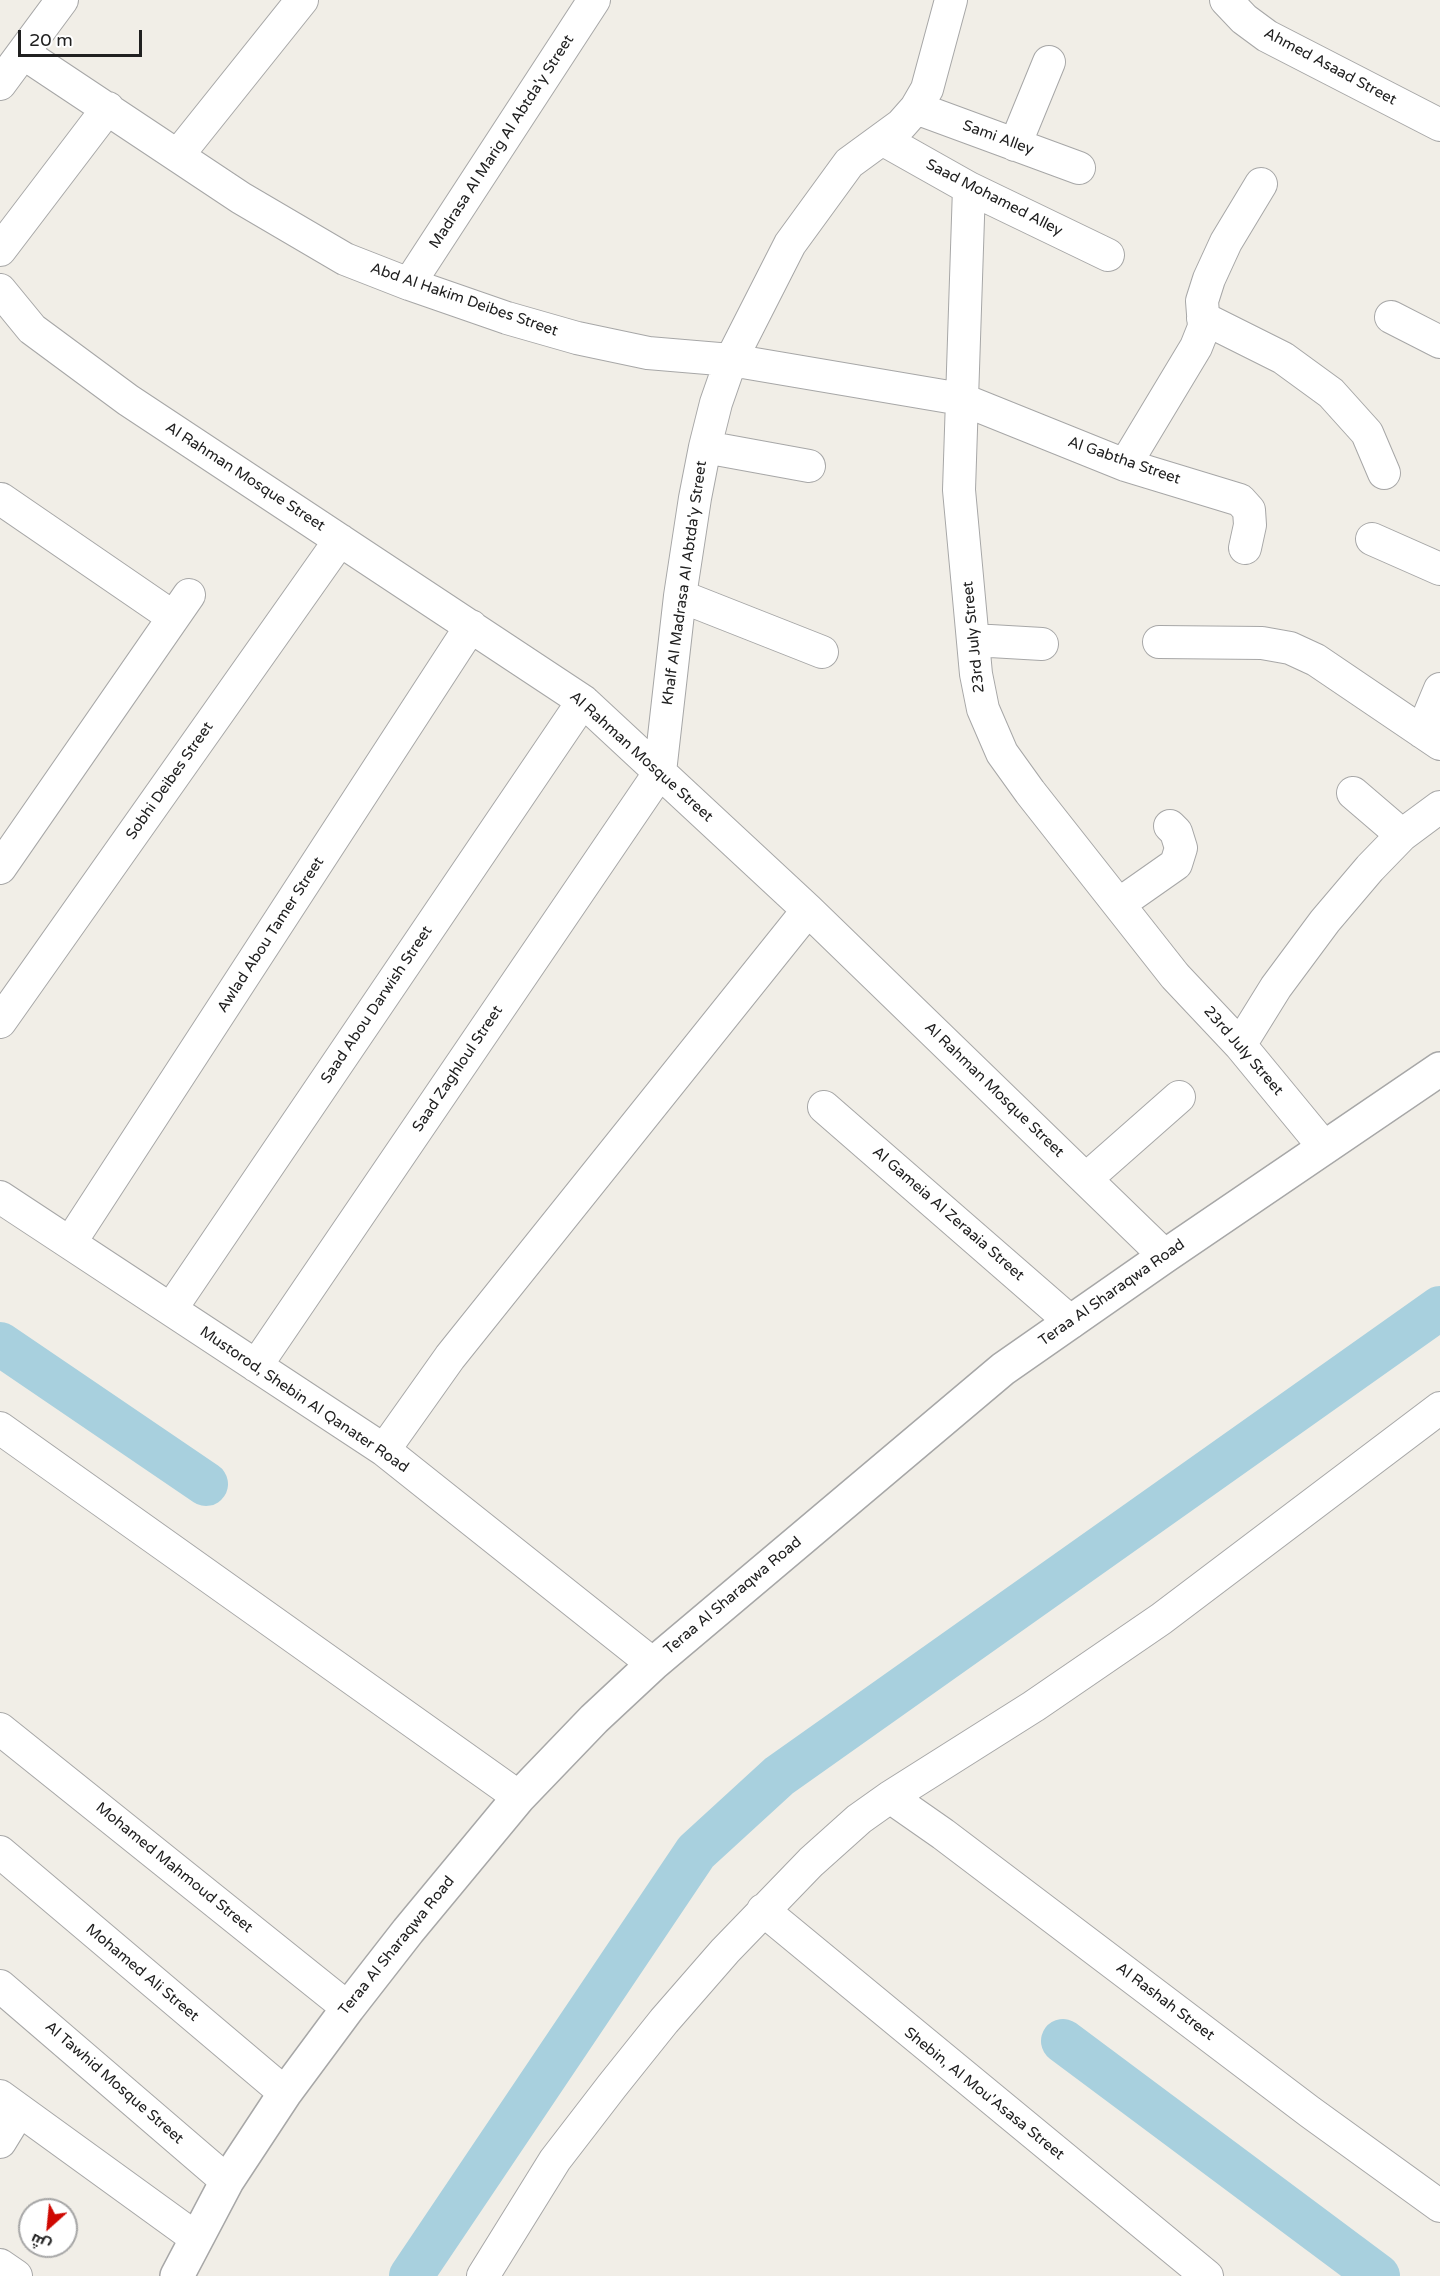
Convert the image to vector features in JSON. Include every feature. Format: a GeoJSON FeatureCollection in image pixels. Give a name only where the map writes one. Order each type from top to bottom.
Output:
{"type":"FeatureCollection","features":[{"type":"Feature","properties":{"kind":"street"},"geometry":{"type":"LineString","coordinates":[[0,84],[62,0]]}},
{"type":"Feature","properties":{"kind":"street"},"geometry":{"type":"LineString","coordinates":[[178,155],[302,0]]}},
{"type":"Feature","properties":{"kind":"street","name":"Madrasa Al Marig Al Abtda'y Street"},"geometry":{"type":"LineString","coordinates":[[409,284],[594,0]]}},
{"type":"Feature","properties":{"kind":"street","name":"Khalf Al Madrasa Al Abtda'y Street"},"geometry":{"type":"LineString","coordinates":[[660,772],[680,596],[705,447],[716,403],[731,360],[790,244],[849,163],[901,125],[916,108],[927,89],[951,0]]}},
{"type":"Feature","properties":{"kind":"street","name":"Ahmed Asaad Street"},"geometry":{"type":"LineString","coordinates":[[1226,0],[1244,19],[1267,36],[1440,125]]}},
{"type":"Feature","properties":{"kind":"street","name":"Abd Al Hakim Deibes Street"},"geometry":{"type":"LineString","coordinates":[[23,53],[241,198],[345,259],[409,284],[507,318],[576,338],[648,353],[731,360],[961,399]]}},
{"type":"Feature","properties":{"kind":"street"},"geometry":{"type":"LineString","coordinates":[[1016,145],[1049,62]]}},
{"type":"Feature","properties":{"kind":"street"},"geometry":{"type":"LineString","coordinates":[[0,250],[108,108]]}},
{"type":"Feature","properties":{"kind":"street","name":"Sami Alley"},"geometry":{"type":"LineString","coordinates":[[916,108],[1079,168]]}},
{"type":"Feature","properties":{"kind":"street","name":"Saad Mohamed Alley"},"geometry":{"type":"LineString","coordinates":[[882,139],[969,188],[1108,255]]}},
{"type":"Feature","properties":{"kind":"street"},"geometry":{"type":"LineString","coordinates":[[1125,465],[1196,347],[1204,327],[1202,301],[1209,279],[1226,243],[1261,184]]}},
{"type":"Feature","properties":{"kind":"street","name":"23rd July Street"},"geometry":{"type":"LineString","coordinates":[[969,188],[959,490],[976,674],[983,709],[1002,753],[1030,792],[1175,976],[1240,1045],[1324,1147]]}},
{"type":"Feature","properties":{"kind":"street","name":"Al Rahman Mosque Street"},"geometry":{"type":"LineString","coordinates":[[0,290],[32,328],[128,400],[583,701],[808,910],[1165,1256]]}},
{"type":"Feature","properties":{"kind":"street"},"geometry":{"type":"LineString","coordinates":[[1391,316],[1440,342]]}},
{"type":"Feature","properties":{"kind":"street"},"geometry":{"type":"LineString","coordinates":[[1203,318],[1283,358],[1331,393],[1367,433],[1384,473]]}},
{"type":"Feature","properties":{"kind":"street","name":"Al Gabtha Street"},"geometry":{"type":"LineString","coordinates":[[961,399],[1125,465],[1240,500],[1249,510],[1250,525],[1245,548]]}},
{"type":"Feature","properties":{"kind":"street"},"geometry":{"type":"LineString","coordinates":[[705,447],[809,466]]}},
{"type":"Feature","properties":{"kind":"street"},"geometry":{"type":"LineString","coordinates":[[0,868],[181,606],[1,499]]}},
{"type":"Feature","properties":{"kind":"street"},"geometry":{"type":"LineString","coordinates":[[1372,538],[1440,569]]}},
{"type":"Feature","properties":{"kind":"street","name":"Sobhi Deibes Street"},"geometry":{"type":"LineString","coordinates":[[0,1022],[340,540]]}},
{"type":"Feature","properties":{"kind":"street"},"geometry":{"type":"LineString","coordinates":[[680,596],[822,652]]}},
{"type":"Feature","properties":{"kind":"street","name":"Awlad Abou Tamer Street"},"geometry":{"type":"LineString","coordinates":[[70,1244],[471,626]]}},
{"type":"Feature","properties":{"kind":"street"},"geometry":{"type":"LineString","coordinates":[[973,640],[1042,644]]}},
{"type":"Feature","properties":{"kind":"street"},"geometry":{"type":"LineString","coordinates":[[1159,642],[1262,643],[1290,648],[1316,660],[1431,738],[1440,689]]}},
{"type":"Feature","properties":{"kind":"street","name":"Saad Abou Darwish Street"},"geometry":{"type":"LineString","coordinates":[[171,1309],[583,701]]}},
{"type":"Feature","properties":{"kind":"street","name":"Saad Zaghloul Street"},"geometry":{"type":"LineString","coordinates":[[256,1366],[660,772]]}},
{"type":"Feature","properties":{"kind":"street"},"geometry":{"type":"LineString","coordinates":[[1353,794],[1402,835]]}},
{"type":"Feature","properties":{"kind":"street"},"geometry":{"type":"LineString","coordinates":[[1240,1045],[1276,987],[1325,921],[1370,868],[1402,835],[1440,807]]}},
{"type":"Feature","properties":{"kind":"street"},"geometry":{"type":"LineString","coordinates":[[1119,904],[1176,864],[1181,848],[1176,832],[1170,826]]}},
{"type":"Feature","properties":{"kind":"street"},"geometry":{"type":"LineString","coordinates":[[384,1450],[457,1348],[808,910]]}},
{"type":"Feature","properties":{"kind":"street","name":"Teraa Al Sharaqwa Road"},"geometry":{"type":"LineString","coordinates":[[177,2276],[227,2181],[285,2093],[348,2008],[408,1931],[519,1797],[594,1719],[653,1664],[995,1376],[1165,1256],[1440,1069]]}},
{"type":"Feature","properties":{"kind":"street"},"geometry":{"type":"LineString","coordinates":[[1086,1179],[1179,1097]]}},
{"type":"Feature","properties":{"kind":"street","name":"Al Gameia Al Zeraaia Street"},"geometry":{"type":"LineString","coordinates":[[824,1107],[1071,1322]]}},
{"type":"Feature","properties":{"kind":"street","name":"Mustorod, Shebin Al Qanater Road"},"geometry":{"type":"LineString","coordinates":[[0,1197],[384,1450],[653,1664]]}},
{"type":"Feature","properties":{"kind":"street"},"geometry":{"type":"LineString","coordinates":[[483,2276],[555,2160],[612,2086],[664,2021],[763,1910],[811,1862],[859,1819],[890,1797],[1034,1706],[1161,1619],[1440,1408]]}},
{"type":"Feature","properties":{"kind":"street"},"geometry":{"type":"LineString","coordinates":[[0,1428],[519,1797]]}},
{"type":"Feature","properties":{"kind":"street","name":"Mohamed Mahmoud Street"},"geometry":{"type":"LineString","coordinates":[[0,1729],[348,2008]]}},
{"type":"Feature","properties":{"kind":"street","name":"Al Rashah Street"},"geometry":{"type":"LineString","coordinates":[[890,1797],[943,1834],[1301,2105],[1440,2206]]}},
{"type":"Feature","properties":{"kind":"street","name":"Mohamed Ali Street"},"geometry":{"type":"LineString","coordinates":[[0,1852],[285,2093]]}},
{"type":"Feature","properties":{"kind":"street","name":"Shebin, Al Mou'Asasa Street"},"geometry":{"type":"LineString","coordinates":[[763,1910],[1207,2276]]}},
{"type":"Feature","properties":{"kind":"street","name":"Al Tawhid Mosque Street"},"geometry":{"type":"LineString","coordinates":[[0,1986],[227,2181]]}},
{"type":"Feature","properties":{"kind":"street"},"geometry":{"type":"LineString","coordinates":[[0,2142],[10,2104],[195,2238]]}},
{"type":"Feature","properties":{"kind":"street"},"geometry":{"type":"LineString","coordinates":[[0,2265],[16,2276]]}},
{"type":"Feature","properties":{"kind":"waterway"},"geometry":{"type":"LineString","coordinates":[[411,2276],[696,1852],[779,1776],[1440,1308]]}},
{"type":"Feature","properties":{"kind":"waterway"},"geometry":{"type":"LineString","coordinates":[[0,1344],[206,1484]]}},
{"type":"Feature","properties":{"kind":"waterway"},"geometry":{"type":"LineString","coordinates":[[1063,2041],[1378,2276]]}}]}
